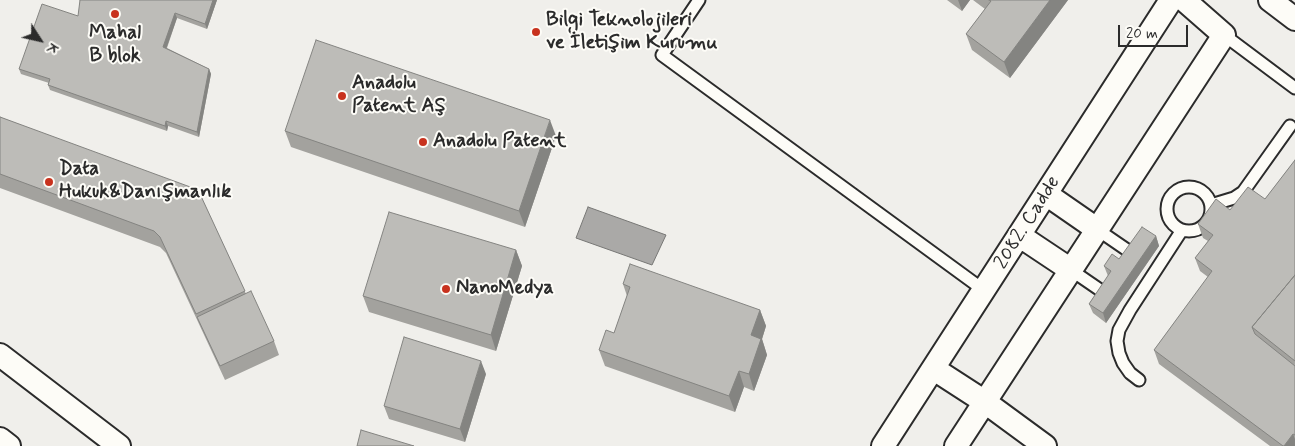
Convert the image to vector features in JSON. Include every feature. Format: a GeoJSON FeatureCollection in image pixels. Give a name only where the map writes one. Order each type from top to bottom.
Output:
{"type":"FeatureCollection","features":[{"type":"Feature","properties":{"kind":"street","name":"2082. Cadde"},"geometry":{"type":"LineString","coordinates":[[883,446],[985,291],[1171,0]]}},
{"type":"Feature","properties":{"kind":"street"},"geometry":{"type":"LineString","coordinates":[[956,446],[1224,35],[1184,0]]}},
{"type":"Feature","properties":{"kind":"street"},"geometry":{"type":"LineString","coordinates":[[1270,0],[1295,18]]}},
{"type":"Feature","properties":{"kind":"street"},"geometry":{"type":"LineString","coordinates":[[1046,194],[1098,230]]}},
{"type":"Feature","properties":{"kind":"street"},"geometry":{"type":"LineString","coordinates":[[1020,236],[1072,270]]}},
{"type":"Feature","properties":{"kind":"street"},"geometry":{"type":"LineString","coordinates":[[0,355],[119,446]]}},
{"type":"Feature","properties":{"kind":"street"},"geometry":{"type":"LineString","coordinates":[[934,368],[986,402],[1044,446]]}},
{"type":"Feature","properties":{"kind":"street"},"geometry":{"type":"LineString","coordinates":[[0,439],[9,446]]}},
{"type":"Feature","properties":{"kind":"lane"},"geometry":{"type":"LineString","coordinates":[[699,0],[662,55],[985,291]]}},
{"type":"Feature","properties":{"kind":"lane"},"geometry":{"type":"LineString","coordinates":[[1224,35],[1295,88]]}},
{"type":"Feature","properties":{"kind":"lane"},"geometry":{"type":"LineString","coordinates":[[1211,205],[1234,198],[1243,192],[1290,126]]}},
{"type":"Feature","properties":{"kind":"lane"},"geometry":{"type":"LineString","coordinates":[[1186,187],[1195,188],[1204,193],[1211,205],[1211,212],[1204,225],[1190,231],[1182,230],[1174,225],[1169,217],[1168,207],[1170,198],[1177,191],[1186,187]]}},
{"type":"Feature","properties":{"kind":"lane"},"geometry":{"type":"LineString","coordinates":[[1098,230],[1133,254]]}},
{"type":"Feature","properties":{"kind":"lane"},"geometry":{"type":"LineString","coordinates":[[1139,380],[1123,363],[1119,352],[1119,330],[1151,267],[1182,230]]}},
{"type":"Feature","properties":{"kind":"lane"},"geometry":{"type":"LineString","coordinates":[[1072,270],[1106,294]]}},
{"type":"Feature","properties":{"kind":"lane"},"geometry":{"type":"LineString","coordinates":[[1120,303],[1130,310]]}},
{"type":"Feature","properties":{"kind":"shaded area"},"geometry":{"type":"Polygon","coordinates":[[[588,207],[666,235],[652,265],[576,238],[588,207]]]}},
{"type":"Feature","properties":{"kind":"building"},"geometry":{"type":"Polygon","coordinates":[[[80,0],[213,0],[205,24],[175,13],[163,47],[209,69],[197,132],[166,121],[165,126],[48,85],[50,79],[19,69],[42,4],[78,16],[80,0]]]}},
{"type":"Feature","properties":{"kind":"building"},"geometry":{"type":"Polygon","coordinates":[[[989,0],[1050,0],[1004,62],[966,34],[991,1],[989,0]]]}},
{"type":"Feature","properties":{"kind":"building","name":"Anadolu Patent"},"geometry":{"type":"Polygon","coordinates":[[[316,40],[550,120],[519,211],[285,131],[316,40]]]}},
{"type":"Feature","properties":{"kind":"building"},"geometry":{"type":"Polygon","coordinates":[[[0,117],[193,188],[200,194],[245,291],[196,314],[160,237],[154,231],[0,174],[0,117]]]}},
{"type":"Feature","properties":{"kind":"building"},"geometry":{"type":"Polygon","coordinates":[[[1295,160],[1295,275],[1252,327],[1255,334],[1295,366],[1295,435],[1293,434],[1283,446],[1154,350],[1212,271],[1195,258],[1213,235],[1198,224],[1216,199],[1230,210],[1248,187],[1265,199],[1295,160]]]}},
{"type":"Feature","properties":{"kind":"building","name":"NanoMedya"},"geometry":{"type":"Polygon","coordinates":[[[389,212],[516,250],[491,335],[363,296],[389,212]]]}},
{"type":"Feature","properties":{"kind":"building"},"geometry":{"type":"Polygon","coordinates":[[[1142,227],[1156,236],[1103,313],[1089,304],[1111,271],[1104,266],[1112,254],[1119,259],[1142,227]]]}},
{"type":"Feature","properties":{"kind":"building"},"geometry":{"type":"Polygon","coordinates":[[[630,264],[760,310],[751,335],[761,339],[749,374],[739,371],[729,396],[599,350],[606,330],[614,333],[630,287],[623,284],[630,264]]]}},
{"type":"Feature","properties":{"kind":"building"},"geometry":{"type":"Polygon","coordinates":[[[1295,275],[1295,361],[1252,327],[1295,275]]]}},
{"type":"Feature","properties":{"kind":"building"},"geometry":{"type":"Polygon","coordinates":[[[251,291],[274,341],[220,366],[197,317],[251,291]]]}},
{"type":"Feature","properties":{"kind":"building"},"geometry":{"type":"Polygon","coordinates":[[[404,337],[481,361],[460,429],[384,406],[404,337]]]}},
{"type":"Feature","properties":{"kind":"building"},"geometry":{"type":"Polygon","coordinates":[[[361,430],[414,446],[357,446],[361,430]]]}},
{"type":"Feature","properties":{"kind":"place","name":"Mahal B blok"},"geometry":{"type":"Point","coordinates":[115,14]}},
{"type":"Feature","properties":{"kind":"place","name":"Bilgi Teknolojileri ve İletişim Kurumu"},"geometry":{"type":"Point","coordinates":[536,32]}},
{"type":"Feature","properties":{"kind":"place","name":"Anadolu Patent AŞ"},"geometry":{"type":"Point","coordinates":[342,96]}},
{"type":"Feature","properties":{"kind":"place","name":"Anadolu Patent"},"geometry":{"type":"Point","coordinates":[423,142]}},
{"type":"Feature","properties":{"kind":"place","name":"Data Hukuk&Danışmanlık"},"geometry":{"type":"Point","coordinates":[49,182]}},
{"type":"Feature","properties":{"kind":"place","name":"NanoMedya"},"geometry":{"type":"Point","coordinates":[446,289]}}]}
